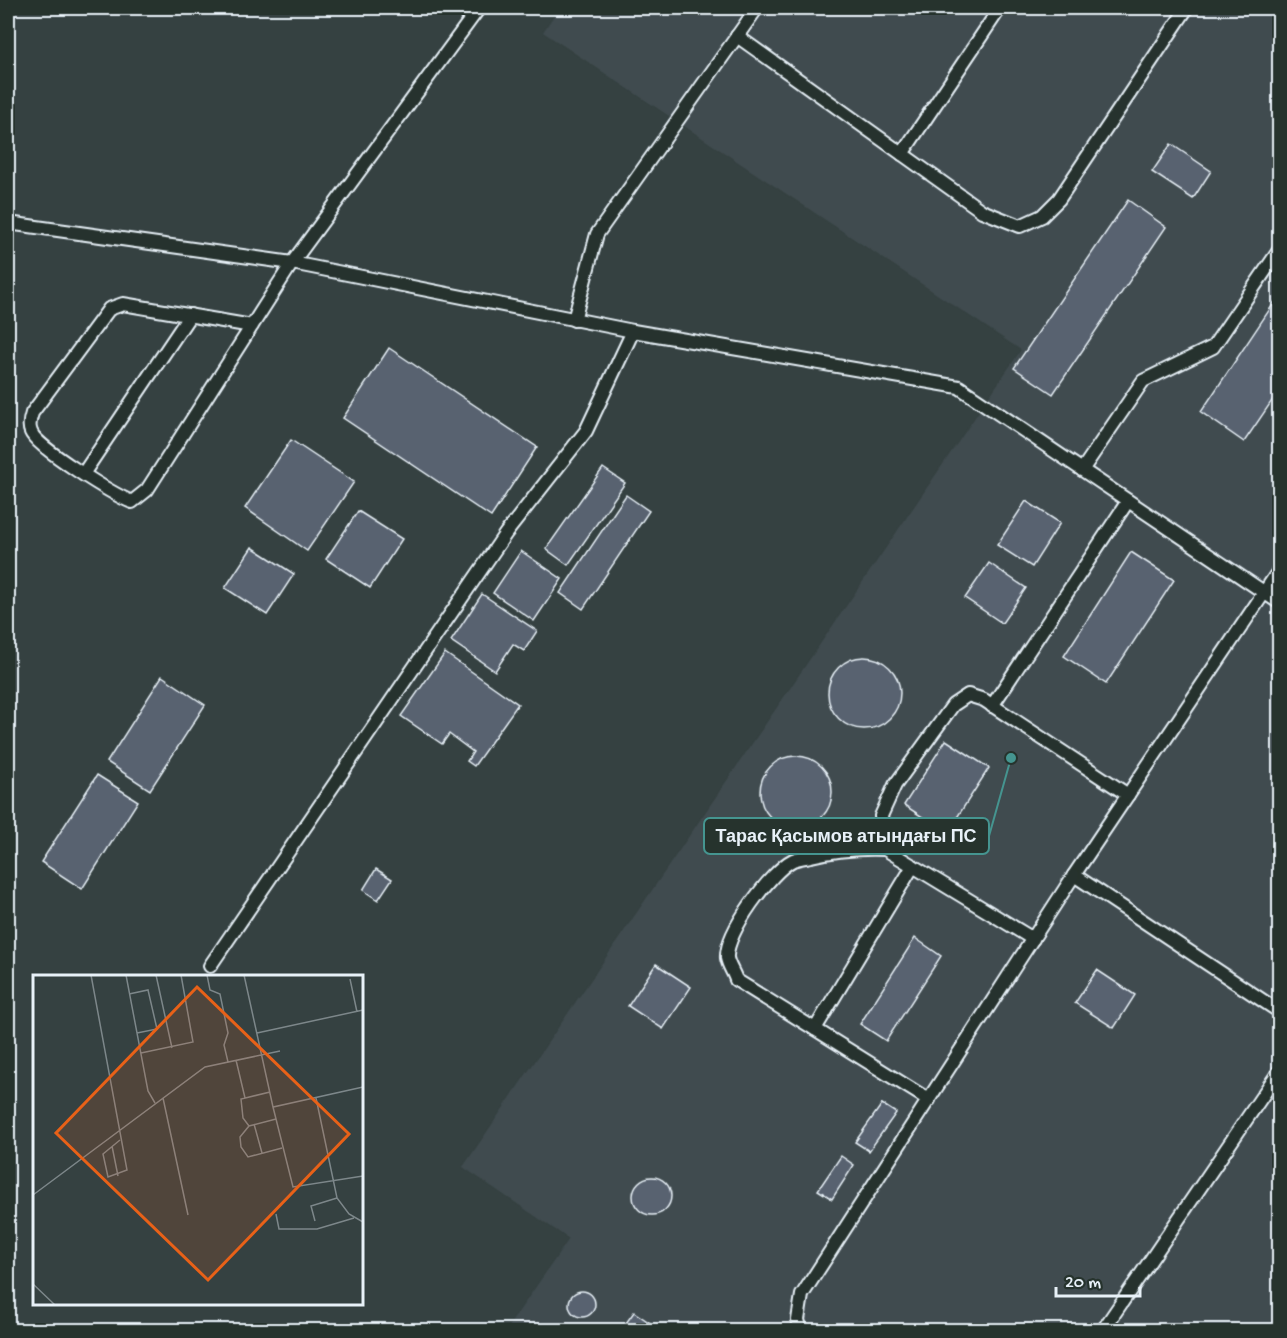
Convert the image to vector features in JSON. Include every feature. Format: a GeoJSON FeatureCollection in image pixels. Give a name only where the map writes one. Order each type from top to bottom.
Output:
{"type":"FeatureCollection","features":[{"type":"Feature","properties":{"kind":"lane"},"geometry":{"type":"LineString","coordinates":[[252,326],[123,304],[109,309],[32,413],[30,431],[35,440],[82,474],[132,502],[141,496],[147,490],[252,326],[292,263],[479,8]]}},
{"type":"Feature","properties":{"kind":"lane"},"geometry":{"type":"LineString","coordinates":[[574,320],[597,234],[757,8]]}},
{"type":"Feature","properties":{"kind":"lane"},"geometry":{"type":"LineString","coordinates":[[902,154],[1000,8]]}},
{"type":"Feature","properties":{"kind":"lane"},"geometry":{"type":"LineString","coordinates":[[737,36],[982,211],[1020,226],[1042,216],[1059,199],[1187,8]]}},
{"type":"Feature","properties":{"kind":"lane"},"geometry":{"type":"LineString","coordinates":[[8,223],[292,263],[633,332],[960,387],[1280,603]]}},
{"type":"Feature","properties":{"kind":"lane"},"geometry":{"type":"LineString","coordinates":[[1082,470],[1143,381],[1213,347],[1280,249]]}},
{"type":"Feature","properties":{"kind":"lane"},"geometry":{"type":"LineString","coordinates":[[82,474],[190,315]]}},
{"type":"Feature","properties":{"kind":"lane"},"geometry":{"type":"LineString","coordinates":[[210,966],[506,533],[586,431],[633,332]]}},
{"type":"Feature","properties":{"kind":"lane"},"geometry":{"type":"LineString","coordinates":[[992,706],[1128,501]]}},
{"type":"Feature","properties":{"kind":"lane"},"geometry":{"type":"LineString","coordinates":[[801,1330],[798,1320],[802,1295],[1074,875],[1280,568]]}},
{"type":"Feature","properties":{"kind":"lane"},"geometry":{"type":"LineString","coordinates":[[885,849],[881,816],[895,785],[953,705],[968,695],[984,700],[1128,795]]}},
{"type":"Feature","properties":{"kind":"lane"},"geometry":{"type":"LineString","coordinates":[[929,1100],[736,980],[727,958],[734,932],[749,905],[767,882],[793,860],[830,851],[885,849],[1033,939]]}},
{"type":"Feature","properties":{"kind":"lane"},"geometry":{"type":"LineString","coordinates":[[815,1029],[913,866]]}},
{"type":"Feature","properties":{"kind":"lane"},"geometry":{"type":"LineString","coordinates":[[1074,875],[1280,1012]]}},
{"type":"Feature","properties":{"kind":"lane"},"geometry":{"type":"LineString","coordinates":[[1103,1330],[1280,1070]]}},
{"type":"Feature","properties":{"kind":"shaded area"},"geometry":{"type":"Polygon","coordinates":[[[559,8],[1279,8],[1279,1330],[506,1330],[569,1239],[463,1167],[1021,350],[543,32],[559,8]]]}},
{"type":"Feature","properties":{"kind":"building"},"geometry":{"type":"Polygon","coordinates":[[[1171,144],[1211,171],[1193,199],[1152,172],[1171,144]]]}},
{"type":"Feature","properties":{"kind":"building"},"geometry":{"type":"Polygon","coordinates":[[[1128,200],[1166,227],[1053,394],[1014,368],[1128,200]]]}},
{"type":"Feature","properties":{"kind":"building"},"geometry":{"type":"Polygon","coordinates":[[[1280,294],[1280,389],[1244,442],[1201,412],[1280,294]]]}},
{"type":"Feature","properties":{"kind":"building"},"geometry":{"type":"Polygon","coordinates":[[[389,348],[537,447],[491,517],[343,418],[389,348]]]}},
{"type":"Feature","properties":{"kind":"building"},"geometry":{"type":"Polygon","coordinates":[[[291,440],[354,482],[307,551],[245,508],[291,440]]]}},
{"type":"Feature","properties":{"kind":"building"},"geometry":{"type":"Polygon","coordinates":[[[603,468],[625,483],[568,565],[546,549],[603,468]]]}},
{"type":"Feature","properties":{"kind":"building"},"geometry":{"type":"Polygon","coordinates":[[[626,495],[649,511],[583,609],[560,593],[626,495]]]}},
{"type":"Feature","properties":{"kind":"building"},"geometry":{"type":"Polygon","coordinates":[[[1026,501],[1060,523],[1032,567],[997,545],[1026,501]]]}},
{"type":"Feature","properties":{"kind":"building"},"geometry":{"type":"Polygon","coordinates":[[[358,511],[402,539],[370,588],[326,559],[358,511]]]}},
{"type":"Feature","properties":{"kind":"building"},"geometry":{"type":"Polygon","coordinates":[[[252,547],[294,574],[267,615],[225,588],[252,547]]]}},
{"type":"Feature","properties":{"kind":"building"},"geometry":{"type":"Polygon","coordinates":[[[521,551],[562,579],[534,621],[493,593],[521,551]]]}},
{"type":"Feature","properties":{"kind":"building"},"geometry":{"type":"Polygon","coordinates":[[[1131,552],[1174,580],[1106,684],[1064,656],[1131,552]]]}},
{"type":"Feature","properties":{"kind":"building"},"geometry":{"type":"Polygon","coordinates":[[[989,563],[1026,588],[1002,623],[965,598],[989,563]]]}},
{"type":"Feature","properties":{"kind":"building"},"geometry":{"type":"Polygon","coordinates":[[[482,594],[537,631],[524,651],[513,644],[495,671],[451,641],[482,594]]]}},
{"type":"Feature","properties":{"kind":"building"},"geometry":{"type":"Polygon","coordinates":[[[445,653],[518,704],[474,766],[467,761],[473,752],[449,734],[442,744],[401,716],[445,653]]]}},
{"type":"Feature","properties":{"kind":"building"},"geometry":{"type":"Polygon","coordinates":[[[857,657],[871,657],[890,667],[900,686],[900,700],[890,719],[871,729],[857,729],[838,719],[828,700],[828,686],[838,667],[857,657]]]}},
{"type":"Feature","properties":{"kind":"building"},"geometry":{"type":"Polygon","coordinates":[[[162,676],[205,705],[150,790],[107,762],[162,676]]]}},
{"type":"Feature","properties":{"kind":"building"},"geometry":{"type":"Polygon","coordinates":[[[946,740],[989,768],[947,833],[904,805],[946,740]]]}},
{"type":"Feature","properties":{"kind":"building"},"geometry":{"type":"Polygon","coordinates":[[[803,756],[822,766],[830,778],[832,792],[830,806],[822,818],[810,826],[789,828],[770,818],[762,806],[760,785],[770,766],[782,758],[803,756]]]}},
{"type":"Feature","properties":{"kind":"building"},"geometry":{"type":"Polygon","coordinates":[[[97,775],[138,801],[82,889],[41,862],[97,775]]]}},
{"type":"Feature","properties":{"kind":"building"},"geometry":{"type":"Polygon","coordinates":[[[376,869],[392,879],[378,900],[363,890],[376,869]]]}},
{"type":"Feature","properties":{"kind":"building"},"geometry":{"type":"Polygon","coordinates":[[[915,938],[941,956],[886,1041],[860,1024],[915,938]]]}},
{"type":"Feature","properties":{"kind":"building"},"geometry":{"type":"Polygon","coordinates":[[[656,964],[691,987],[663,1029],[628,1006],[656,964]]]}},
{"type":"Feature","properties":{"kind":"building"},"geometry":{"type":"Polygon","coordinates":[[[1097,970],[1135,995],[1114,1028],[1075,1003],[1097,970]]]}},
{"type":"Feature","properties":{"kind":"building"},"geometry":{"type":"Polygon","coordinates":[[[882,1104],[896,1113],[869,1151],[855,1142],[882,1104]]]}},
{"type":"Feature","properties":{"kind":"building"},"geometry":{"type":"Polygon","coordinates":[[[841,1156],[854,1165],[832,1199],[818,1190],[841,1156]]]}},
{"type":"Feature","properties":{"kind":"building"},"geometry":{"type":"Polygon","coordinates":[[[652,1177],[666,1182],[671,1196],[666,1210],[652,1215],[638,1210],[633,1196],[638,1182],[652,1177]]]}},
{"type":"Feature","properties":{"kind":"building"},"geometry":{"type":"Polygon","coordinates":[[[582,1291],[591,1295],[595,1304],[591,1313],[582,1317],[573,1313],[569,1304],[573,1295],[582,1291]]]}},
{"type":"Feature","properties":{"kind":"building"},"geometry":{"type":"Polygon","coordinates":[[[634,1312],[653,1325],[649,1330],[621,1330],[634,1312]]]}},
{"type":"Feature","properties":{"kind":"place","name":"Тарас Қасымов атындағы ПС"},"geometry":{"type":"Point","coordinates":[1011,758]}}]}
